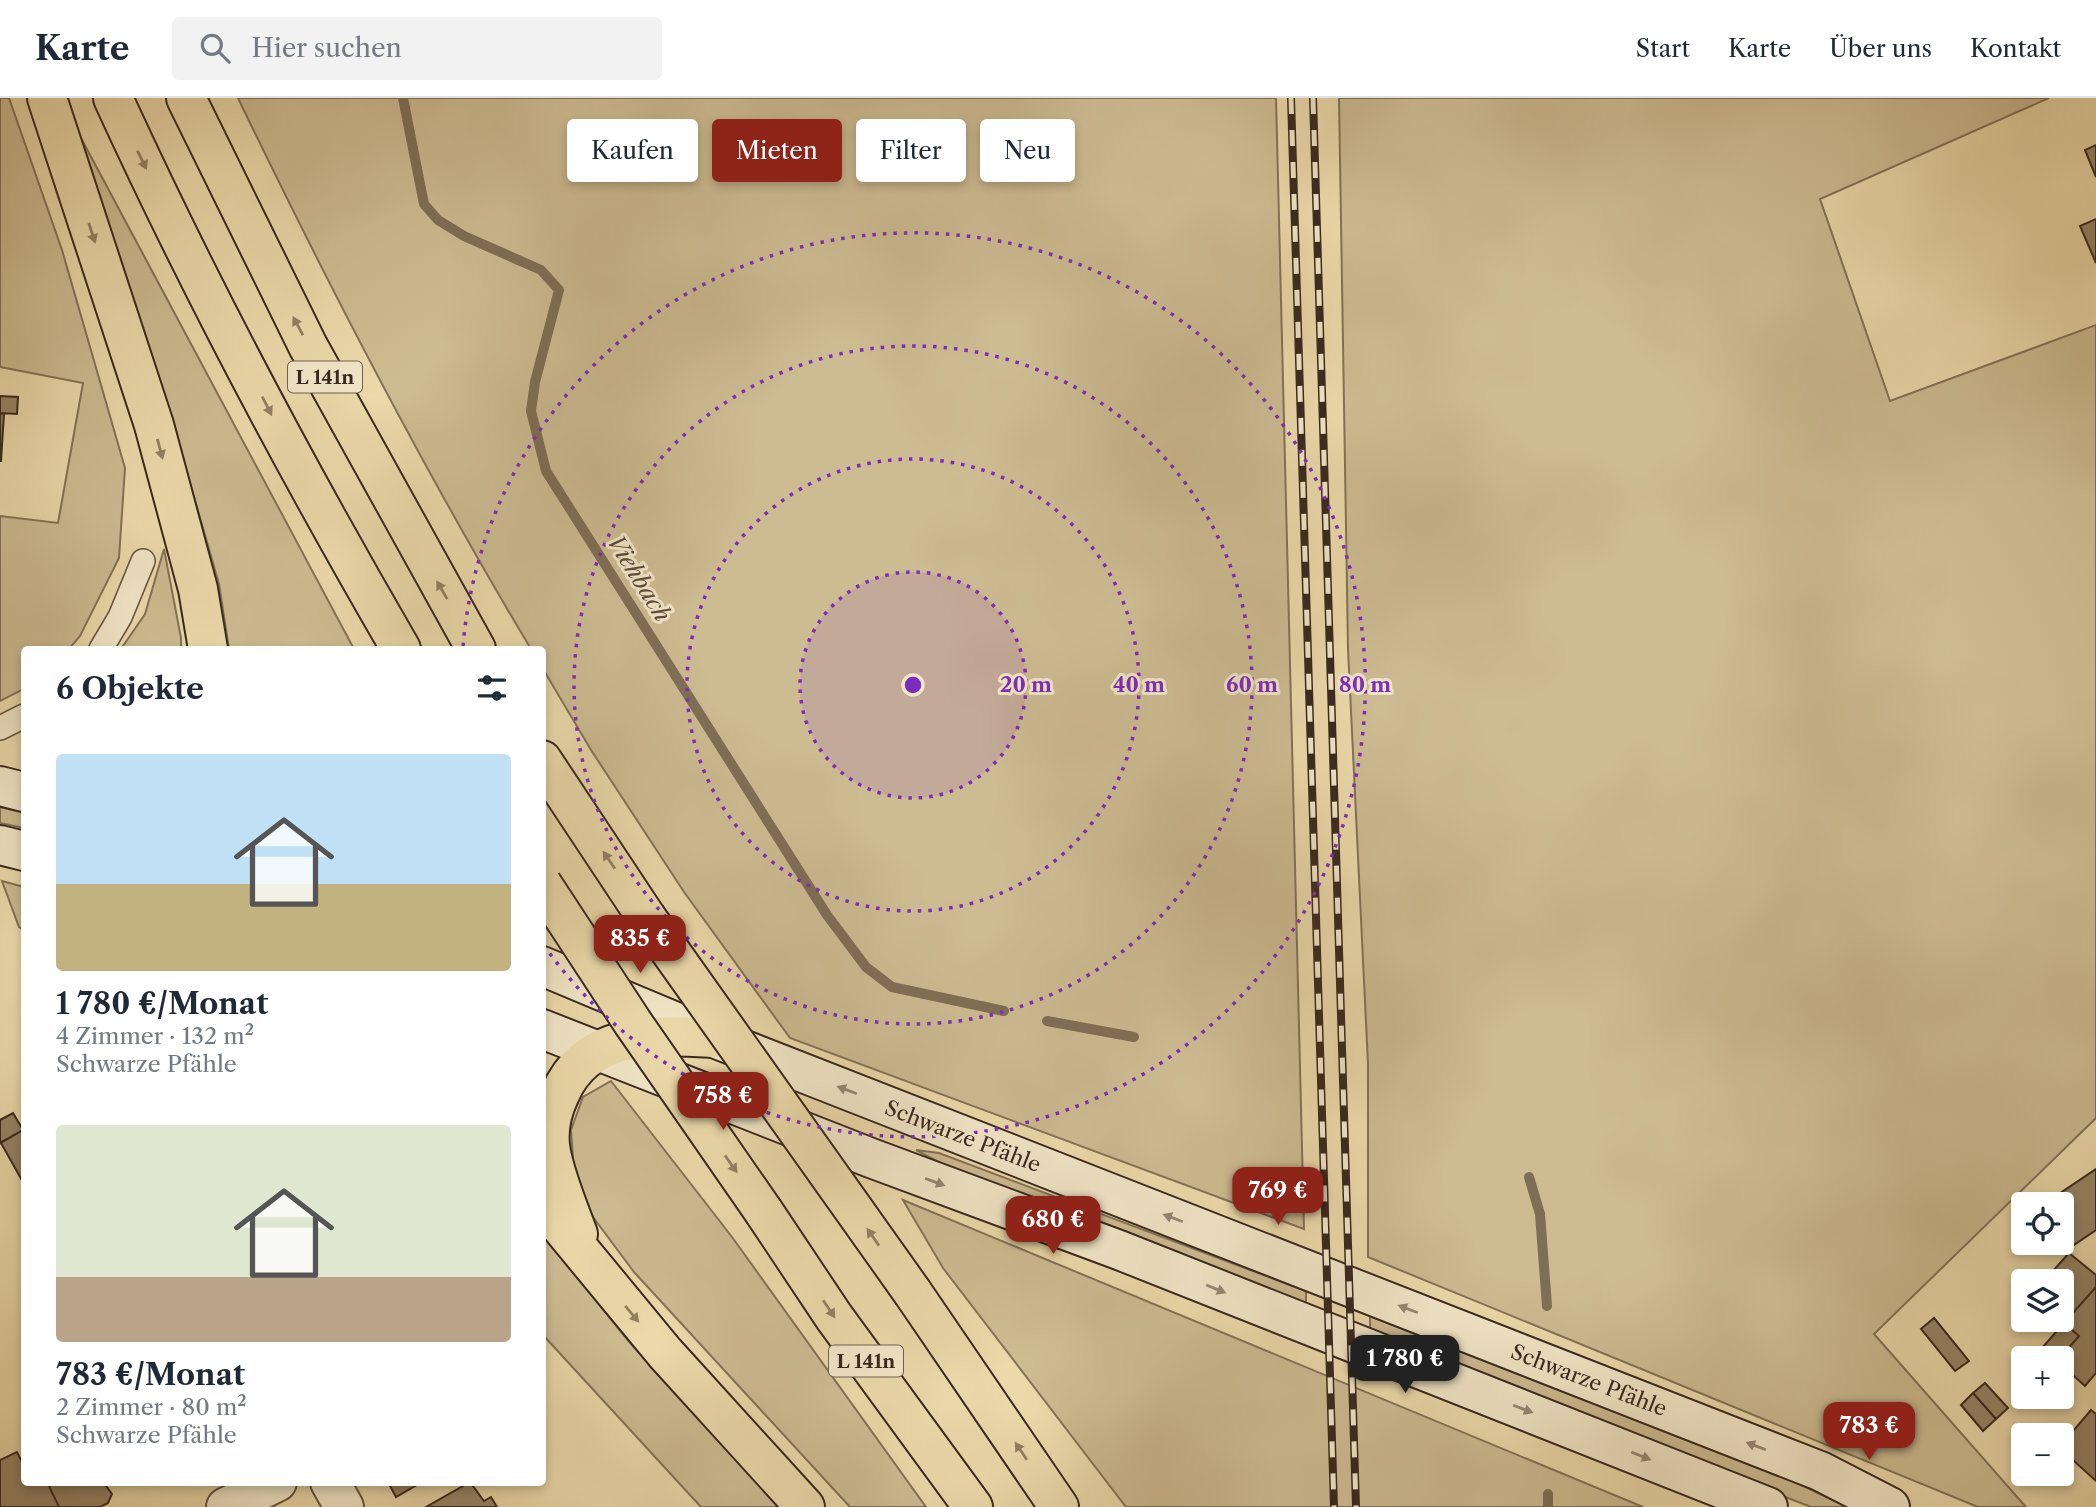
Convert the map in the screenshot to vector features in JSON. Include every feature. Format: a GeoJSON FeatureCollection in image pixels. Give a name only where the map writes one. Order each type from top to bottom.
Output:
{"type":"FeatureCollection","features":[{"type":"Feature","properties":{"kind":"highway"},"geometry":{"type":"LineString","coordinates":[[47,98],[154,425],[198,589],[208,646]]}},
{"type":"Feature","properties":{"kind":"highway","name":"L 141n"},"geometry":{"type":"LineString","coordinates":[[113,98],[178,234],[287,445],[399,646]]}},
{"type":"Feature","properties":{"kind":"highway","name":"L 141n"},"geometry":{"type":"LineString","coordinates":[[186,98],[308,346],[474,646]]}},
{"type":"Feature","properties":{"kind":"highway"},"geometry":{"type":"LineString","coordinates":[[546,766],[646,917],[913,1293],[1059,1507]]}},
{"type":"Feature","properties":{"kind":"highway","name":"L 141n"},"geometry":{"type":"LineString","coordinates":[[546,890],[633,1023],[834,1317],[973,1507]]}},
{"type":"Feature","properties":{"kind":"highway"},"geometry":{"type":"LineString","coordinates":[[589,1262],[550,1150],[550,1125],[563,1086],[597,1050],[626,1039],[660,1034],[714,1038]]}},
{"type":"Feature","properties":{"kind":"highway"},"geometry":{"type":"LineString","coordinates":[[546,1209],[665,1353],[805,1507]]}},
{"type":"Feature","properties":{"kind":"main road"},"geometry":{"type":"LineString","coordinates":[[0,786],[21,791]]}},
{"type":"Feature","properties":{"kind":"main road"},"geometry":{"type":"LineString","coordinates":[[0,845],[21,849]]}},
{"type":"Feature","properties":{"kind":"main road","name":"Schwarze Pfähle"},"geometry":{"type":"LineString","coordinates":[[546,968],[714,1038],[1820,1471],[1890,1507]]}},
{"type":"Feature","properties":{"kind":"main road"},"geometry":{"type":"LineString","coordinates":[[546,1031],[871,1158],[1119,1250],[1768,1507]]}},
{"type":"Feature","properties":{"kind":"main road"},"geometry":{"type":"LineString","coordinates":[[226,1507],[269,1486]]}},
{"type":"Feature","properties":{"kind":"main road"},"geometry":{"type":"LineString","coordinates":[[332,1486],[344,1507]]}},
{"type":"Feature","properties":{"kind":"lane"},"geometry":{"type":"LineString","coordinates":[[103,646],[120,617],[143,561]]}},
{"type":"Feature","properties":{"kind":"lane"},"geometry":{"type":"LineString","coordinates":[[0,728],[21,718]]}},
{"type":"Feature","properties":{"kind":"shaded area"},"geometry":{"type":"Polygon","coordinates":[[[0,98],[9,98],[62,250],[125,468],[119,558],[80,636],[72,646],[21,646],[21,690],[0,701],[0,516],[58,523],[83,383],[0,367],[0,98]]]}},
{"type":"Feature","properties":{"kind":"shaded area"},"geometry":{"type":"Polygon","coordinates":[[[238,98],[1276,98],[1304,1229],[790,1038],[684,892],[591,750],[546,674],[546,646],[529,646],[378,377],[238,98]]]}},
{"type":"Feature","properties":{"kind":"shaded area"},"geometry":{"type":"Polygon","coordinates":[[[1339,98],[2049,98],[1820,199],[1890,401],[2096,325],[2096,1118],[2020,1192],[2011,1192],[2011,1201],[1874,1334],[2026,1507],[1978,1507],[1368,1257],[1368,1064],[1348,649],[1339,98]]]}},
{"type":"Feature","properties":{"kind":"shaded area"},"geometry":{"type":"Polygon","coordinates":[[[81,138],[352,646],[229,646],[219,584],[186,469],[81,138]]]}},
{"type":"Feature","properties":{"kind":"shaded area"},"geometry":{"type":"Polygon","coordinates":[[[164,549],[181,646],[123,646],[145,614],[164,549]]]}},
{"type":"Feature","properties":{"kind":"shaded area"},"geometry":{"type":"Polygon","coordinates":[[[0,807],[21,812],[21,827],[0,823],[0,807]]]}},
{"type":"Feature","properties":{"kind":"shaded area"},"geometry":{"type":"Polygon","coordinates":[[[2,881],[21,886],[21,928],[2,881]]]}},
{"type":"Feature","properties":{"kind":"shaded area"},"geometry":{"type":"Polygon","coordinates":[[[611,1081],[732,1237],[926,1507],[850,1507],[634,1272],[590,1213],[574,1173],[571,1130],[583,1097],[611,1081]]]}},
{"type":"Feature","properties":{"kind":"shaded area"},"geometry":{"type":"Polygon","coordinates":[[[916,1150],[939,1153],[1306,1291],[1306,1304],[950,1168],[916,1150]]]}},
{"type":"Feature","properties":{"kind":"shaded area"},"geometry":{"type":"Polygon","coordinates":[[[903,1200],[1643,1507],[1126,1507],[943,1268],[903,1200]]]}},
{"type":"Feature","properties":{"kind":"shaded area"},"geometry":{"type":"Polygon","coordinates":[[[546,1239],[631,1344],[783,1507],[701,1507],[546,1338],[546,1239]]]}},
{"type":"Feature","properties":{"kind":"shaded area"},"geometry":{"type":"Polygon","coordinates":[[[1370,1316],[1797,1483],[1847,1507],[1811,1507],[1370,1334],[1370,1316]]]}},
{"type":"Feature","properties":{"kind":"building"},"geometry":{"type":"Polygon","coordinates":[[[2096,145],[2096,177],[2085,150],[2096,145]]]}},
{"type":"Feature","properties":{"kind":"building"},"geometry":{"type":"Polygon","coordinates":[[[2096,219],[2096,263],[2080,226],[2096,219]]]}},
{"type":"Feature","properties":{"kind":"building"},"geometry":{"type":"Polygon","coordinates":[[[0,396],[18,397],[17,414],[0,413],[0,396]]]}},
{"type":"Feature","properties":{"kind":"building"},"geometry":{"type":"Polygon","coordinates":[[[0,413],[4,414],[1,461],[0,461],[0,413]]]}},
{"type":"Feature","properties":{"kind":"building"},"geometry":{"type":"Polygon","coordinates":[[[13,1113],[21,1131],[0,1143],[0,1120],[13,1113]]]}},
{"type":"Feature","properties":{"kind":"building"},"geometry":{"type":"Polygon","coordinates":[[[21,1131],[21,1179],[1,1143],[21,1131]]]}},
{"type":"Feature","properties":{"kind":"building"},"geometry":{"type":"Polygon","coordinates":[[[2096,1169],[2096,1230],[2074,1245],[2074,1192],[2062,1192],[2096,1169]]]}},
{"type":"Feature","properties":{"kind":"building"},"geometry":{"type":"Polygon","coordinates":[[[2067,1255],[2071,1255],[2096,1275],[2096,1287],[2074,1312],[2074,1269],[2055,1269],[2067,1255]]]}},
{"type":"Feature","properties":{"kind":"building"},"geometry":{"type":"Polygon","coordinates":[[[2096,1287],[2096,1373],[2085,1386],[2074,1376],[2074,1346],[2070,1346],[2079,1336],[2074,1332],[2074,1312],[2096,1287]]]}},
{"type":"Feature","properties":{"kind":"building"},"geometry":{"type":"Polygon","coordinates":[[[1934,1318],[1969,1361],[1955,1371],[1921,1329],[1934,1318]]]}},
{"type":"Feature","properties":{"kind":"building"},"geometry":{"type":"Polygon","coordinates":[[[2056,1332],[2074,1332],[2079,1336],[2070,1346],[2044,1346],[2056,1332]]]}},
{"type":"Feature","properties":{"kind":"building"},"geometry":{"type":"Polygon","coordinates":[[[1985,1383],[2008,1408],[1996,1419],[1973,1393],[1985,1383]]]}},
{"type":"Feature","properties":{"kind":"building"},"geometry":{"type":"Polygon","coordinates":[[[1973,1393],[1996,1419],[1983,1431],[1961,1405],[1973,1393]]]}},
{"type":"Feature","properties":{"kind":"building"},"geometry":{"type":"Polygon","coordinates":[[[2091,1410],[2096,1414],[2096,1481],[2074,1461],[2074,1430],[2091,1410]]]}},
{"type":"Feature","properties":{"kind":"building"},"geometry":{"type":"Polygon","coordinates":[[[17,1452],[21,1460],[21,1486],[49,1486],[59,1507],[0,1507],[0,1460],[17,1452]]]}},
{"type":"Feature","properties":{"kind":"building"},"geometry":{"type":"Polygon","coordinates":[[[49,1486],[106,1486],[112,1494],[108,1503],[100,1507],[59,1507],[49,1486]]]}},
{"type":"Feature","properties":{"kind":"building"},"geometry":{"type":"Polygon","coordinates":[[[390,1486],[415,1486],[396,1497],[390,1486]]]}},
{"type":"Feature","properties":{"kind":"building"},"geometry":{"type":"Polygon","coordinates":[[[463,1486],[473,1486],[484,1501],[491,1497],[497,1507],[426,1507],[463,1486]]]}},
{"type":"Feature","properties":{"kind":"waterway","name":"Viehbach"},"geometry":{"type":"LineString","coordinates":[[403,98],[424,204],[438,220],[464,236],[541,270],[559,290],[535,382],[531,411],[546,471],[827,915],[866,967],[892,987],[1004,1011]]}},
{"type":"Feature","properties":{"kind":"waterway","name":"Viehbach"},"geometry":{"type":"LineString","coordinates":[[1047,1021],[1134,1037]]}},
{"type":"Feature","properties":{"kind":"waterway","name":"Viehbach"},"geometry":{"type":"LineString","coordinates":[[1529,1177],[1540,1214],[1547,1306]]}},
{"type":"Feature","properties":{"kind":"waterway","name":"Viehbach"},"geometry":{"type":"LineString","coordinates":[[1548,1494],[1548,1507]]}},
{"type":"Feature","properties":{"kind":"railway"},"geometry":{"type":"LineString","coordinates":[[1291,98],[1334,1507]]}},
{"type":"Feature","properties":{"kind":"railway"},"geometry":{"type":"LineString","coordinates":[[1313,98],[1356,1507]]}}]}
